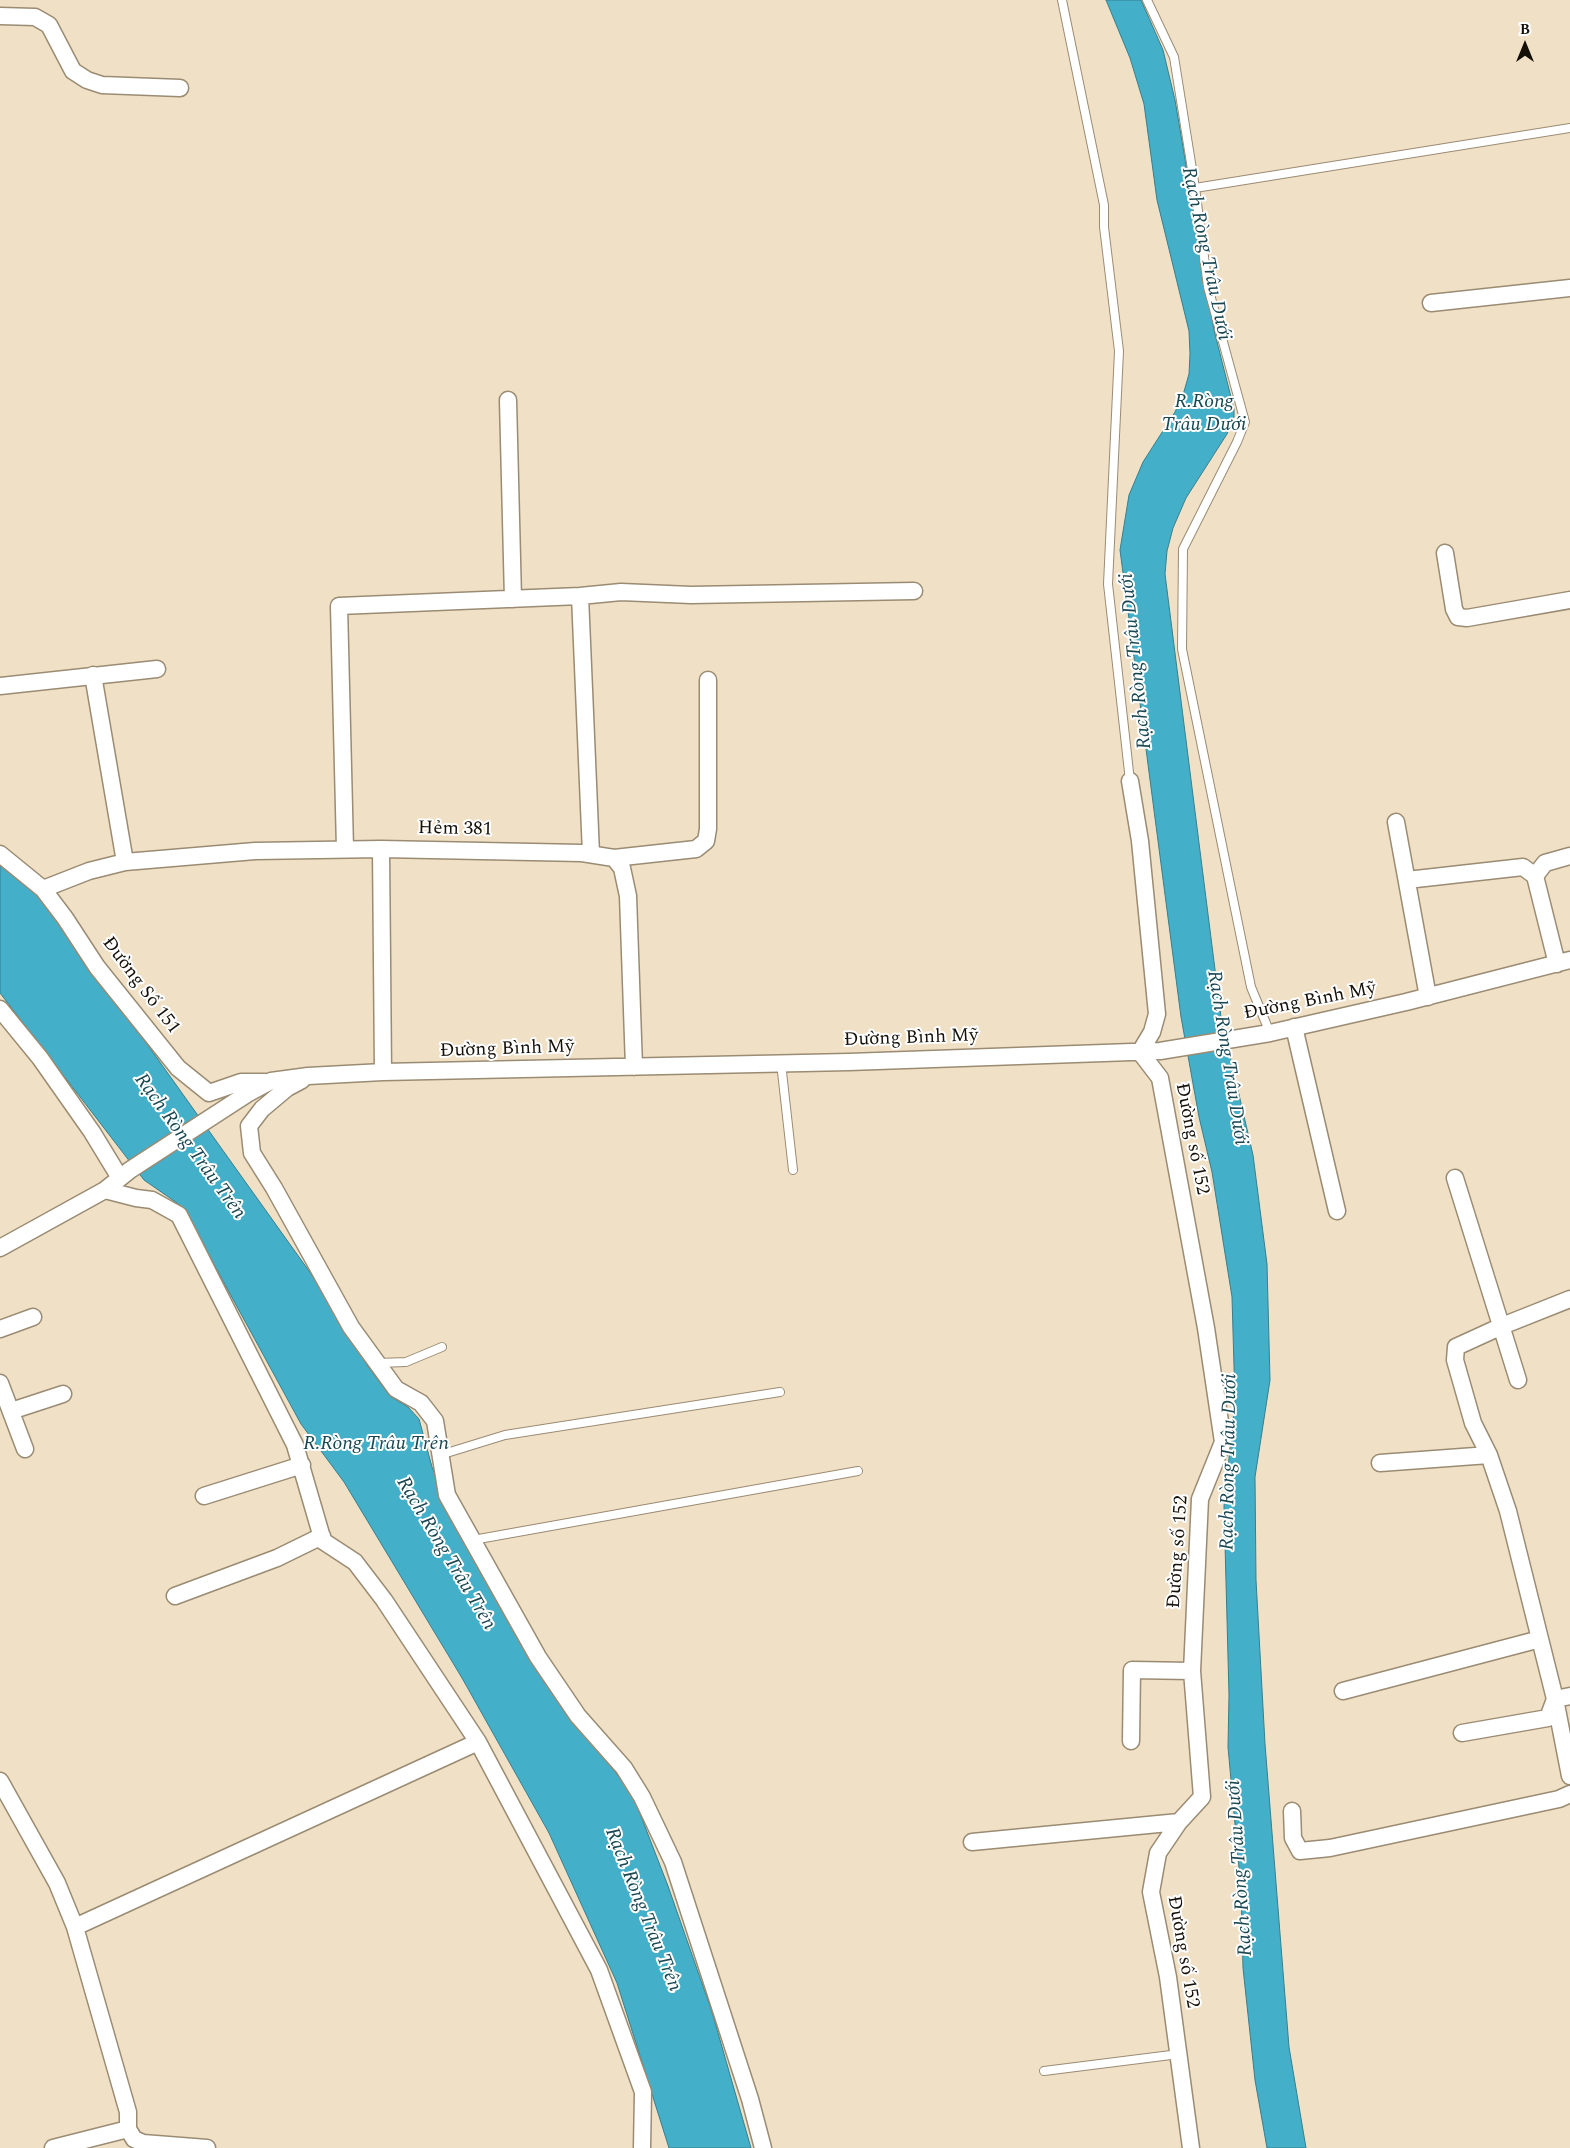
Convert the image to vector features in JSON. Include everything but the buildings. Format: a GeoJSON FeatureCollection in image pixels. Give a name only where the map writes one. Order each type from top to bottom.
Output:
{"type":"FeatureCollection","features":[{"type":"Feature","properties":{"kind":"street"},"geometry":{"type":"LineString","coordinates":[[0,16],[35,18],[49,25],[73,70],[86,80],[102,85],[180,88]]}},
{"type":"Feature","properties":{"kind":"street"},"geometry":{"type":"LineString","coordinates":[[1431,304],[1570,288]]}},
{"type":"Feature","properties":{"kind":"street"},"geometry":{"type":"LineString","coordinates":[[508,400],[513,599]]}},
{"type":"Feature","properties":{"kind":"street"},"geometry":{"type":"LineString","coordinates":[[1445,553],[1454,609],[1458,616],[1467,618],[1570,600]]}},
{"type":"Feature","properties":{"kind":"street"},"geometry":{"type":"LineString","coordinates":[[346,848],[339,606],[580,596],[621,592],[691,595],[914,591]]}},
{"type":"Feature","properties":{"kind":"street"},"geometry":{"type":"LineString","coordinates":[[580,596],[591,854]]}},
{"type":"Feature","properties":{"kind":"street"},"geometry":{"type":"LineString","coordinates":[[0,686],[157,669]]}},
{"type":"Feature","properties":{"kind":"street"},"geometry":{"type":"LineString","coordinates":[[93,675],[125,862]]}},
{"type":"Feature","properties":{"kind":"street","name":"Hẻm 381"},"geometry":{"type":"LineString","coordinates":[[43,889],[89,871],[125,862],[255,851],[380,848],[591,854],[614,858],[696,849],[706,841],[708,829],[708,680]]}},
{"type":"Feature","properties":{"kind":"street"},"geometry":{"type":"LineString","coordinates":[[1130,781],[1140,841],[1157,1014],[1152,1032],[1140,1052]]}},
{"type":"Feature","properties":{"kind":"street"},"geometry":{"type":"LineString","coordinates":[[1396,822],[1428,996]]}},
{"type":"Feature","properties":{"kind":"street"},"geometry":{"type":"LineString","coordinates":[[380,848],[383,1072]]}},
{"type":"Feature","properties":{"kind":"street","name":"Đường Số 151"},"geometry":{"type":"LineString","coordinates":[[0,854],[43,889],[97,966],[178,1068],[208,1093],[242,1082],[271,1082]]}},
{"type":"Feature","properties":{"kind":"street"},"geometry":{"type":"LineString","coordinates":[[1535,876],[1545,863],[1570,856]]}},
{"type":"Feature","properties":{"kind":"street"},"geometry":{"type":"LineString","coordinates":[[614,858],[622,868],[628,896],[634,1067]]}},
{"type":"Feature","properties":{"kind":"street"},"geometry":{"type":"LineString","coordinates":[[1407,880],[1523,867],[1535,876],[1564,962]]}},
{"type":"Feature","properties":{"kind":"street","name":"Đường Bình Mỹ"},"geometry":{"type":"LineString","coordinates":[[125,1174],[247,1094],[271,1082],[308,1076],[383,1072],[1160,1052],[1238,1037],[1270,1033],[1564,962]]}},
{"type":"Feature","properties":{"kind":"street"},"geometry":{"type":"LineString","coordinates":[[0,1009],[40,1058],[92,1132],[125,1174],[105,1190],[0,1248]]}},
{"type":"Feature","properties":{"kind":"street"},"geometry":{"type":"LineString","coordinates":[[1294,1027],[1337,1211]]}},
{"type":"Feature","properties":{"kind":"street","name":"Đường số 152"},"geometry":{"type":"LineString","coordinates":[[1140,1052],[1160,1078],[1206,1328],[1223,1442],[1200,1498],[1192,1671],[1202,1797],[1179,1822],[1158,1853],[1151,1892],[1168,1978],[1191,2148]]}},
{"type":"Feature","properties":{"kind":"street"},"geometry":{"type":"LineString","coordinates":[[308,1076],[287,1088],[262,1109],[249,1126],[252,1153],[274,1188],[351,1328],[396,1389],[421,1403],[434,1421],[447,1495],[538,1657],[578,1716],[624,1768],[642,1797],[673,1862],[750,2098],[763,2148]]}},
{"type":"Feature","properties":{"kind":"street"},"geometry":{"type":"LineString","coordinates":[[1455,1178],[1518,1380]]}},
{"type":"Feature","properties":{"kind":"street"},"geometry":{"type":"LineString","coordinates":[[105,1190],[152,1200],[178,1215],[295,1445],[323,1541],[355,1562],[384,1600],[478,1742],[599,1970],[644,2092],[642,2148]]}},
{"type":"Feature","properties":{"kind":"street"},"geometry":{"type":"LineString","coordinates":[[1570,1299],[1502,1326],[1456,1348],[1455,1360],[1473,1423],[1489,1455],[1508,1511],[1540,1639],[1562,1698],[1570,1776]]}},
{"type":"Feature","properties":{"kind":"street"},"geometry":{"type":"LineString","coordinates":[[0,1329],[33,1316]]}},
{"type":"Feature","properties":{"kind":"street"},"geometry":{"type":"LineString","coordinates":[[0,1383],[25,1449]]}},
{"type":"Feature","properties":{"kind":"street"},"geometry":{"type":"LineString","coordinates":[[11,1412],[62,1394]]}},
{"type":"Feature","properties":{"kind":"street"},"geometry":{"type":"LineString","coordinates":[[1380,1463],[1489,1455]]}},
{"type":"Feature","properties":{"kind":"street"},"geometry":{"type":"LineString","coordinates":[[204,1496],[302,1466]]}},
{"type":"Feature","properties":{"kind":"street"},"geometry":{"type":"LineString","coordinates":[[175,1596],[278,1558],[322,1536]]}},
{"type":"Feature","properties":{"kind":"street"},"geometry":{"type":"LineString","coordinates":[[1343,1691],[1540,1639]]}},
{"type":"Feature","properties":{"kind":"street"},"geometry":{"type":"LineString","coordinates":[[1132,1741],[1132,1670],[1192,1671]]}},
{"type":"Feature","properties":{"kind":"street"},"geometry":{"type":"LineString","coordinates":[[1462,1733],[1548,1718],[1562,1698]]}},
{"type":"Feature","properties":{"kind":"street"},"geometry":{"type":"LineString","coordinates":[[75,1927],[478,1742]]}},
{"type":"Feature","properties":{"kind":"street"},"geometry":{"type":"LineString","coordinates":[[1,1786],[56,1884],[75,1927],[128,2112],[133,2139]]}},
{"type":"Feature","properties":{"kind":"street"},"geometry":{"type":"LineString","coordinates":[[1292,1811],[1293,1838],[1300,1851],[1330,1848],[1559,1800],[1570,1794]]}},
{"type":"Feature","properties":{"kind":"street"},"geometry":{"type":"LineString","coordinates":[[972,1842],[1179,1822]]}},
{"type":"Feature","properties":{"kind":"street"},"geometry":{"type":"LineString","coordinates":[[53,2148],[133,2139],[143,2143],[207,2148]]}},
{"type":"Feature","properties":{"kind":"lane"},"geometry":{"type":"LineString","coordinates":[[1062,0],[1104,205],[1104,227],[1118,351],[1108,584],[1130,781]]}},
{"type":"Feature","properties":{"kind":"lane"},"geometry":{"type":"LineString","coordinates":[[1147,0],[1174,57],[1195,188],[1208,287],[1245,422],[1237,442],[1183,549],[1182,649],[1251,987],[1270,1033]]}},
{"type":"Feature","properties":{"kind":"lane"},"geometry":{"type":"LineString","coordinates":[[1195,188],[1570,128]]}},
{"type":"Feature","properties":{"kind":"lane"},"geometry":{"type":"LineString","coordinates":[[781,1063],[793,1170]]}},
{"type":"Feature","properties":{"kind":"lane"},"geometry":{"type":"LineString","coordinates":[[376,1364],[406,1362],[442,1347]]}},
{"type":"Feature","properties":{"kind":"lane"},"geometry":{"type":"LineString","coordinates":[[440,1455],[505,1435],[780,1392]]}},
{"type":"Feature","properties":{"kind":"lane"},"geometry":{"type":"LineString","coordinates":[[473,1540],[858,1471]]}},
{"type":"Feature","properties":{"kind":"lane"},"geometry":{"type":"LineString","coordinates":[[1044,2071],[1179,2054]]}},
{"type":"Feature","properties":{"kind":"water","name":"R.Ròng Trâu Dưới"},"geometry":{"type":"Polygon","coordinates":[[[1106,0],[1141,0],[1163,50],[1175,100],[1214,330],[1234,409],[1234,417],[1227,434],[1186,498],[1173,528],[1167,551],[1165,574],[1221,1017],[1253,1155],[1267,1264],[1270,1380],[1255,1477],[1256,1580],[1265,1744],[1289,2047],[1306,2148],[1267,2148],[1255,2080],[1243,1968],[1241,1890],[1228,1747],[1229,1695],[1224,1506],[1235,1401],[1232,1297],[1212,1172],[1199,1117],[1181,1017],[1120,550],[1129,495],[1143,462],[1175,412],[1183,395],[1189,374],[1189,331],[1157,200],[1144,104],[1130,58],[1106,0]]]}},
{"type":"Feature","properties":{"kind":"water","name":"R.Ròng Trâu Trên"},"geometry":{"type":"Polygon","coordinates":[[[0,863],[32,887],[47,904],[324,1292],[367,1365],[390,1396],[408,1407],[419,1419],[432,1467],[447,1504],[553,1694],[632,1793],[668,1886],[712,2012],[751,2148],[669,2148],[617,1983],[549,1833],[462,1678],[344,1482],[301,1424],[193,1226],[177,1203],[144,1180],[0,993],[0,863]]]}},
{"type":"Feature","properties":{"kind":"water label","name":"Rạch Ròng Trâu Dưới"},"geometry":{"type":"Point","coordinates":[1205,254]}},
{"type":"Feature","properties":{"kind":"water label","name":"Rạch Ròng Trâu Dưới"},"geometry":{"type":"Point","coordinates":[1137,661]}},
{"type":"Feature","properties":{"kind":"water label","name":"Rạch Ròng Trâu Dưới"},"geometry":{"type":"Point","coordinates":[1226,1058]}},
{"type":"Feature","properties":{"kind":"water label","name":"Rạch Ròng Trâu Trên"},"geometry":{"type":"Point","coordinates":[189,1147]}},
{"type":"Feature","properties":{"kind":"water label","name":"Rạch Ròng Trâu Dưới"},"geometry":{"type":"Point","coordinates":[1230,1462]}},
{"type":"Feature","properties":{"kind":"water label","name":"Rạch Ròng Trâu Trên"},"geometry":{"type":"Point","coordinates":[445,1554]}},
{"type":"Feature","properties":{"kind":"water label","name":"Rạch Ròng Trâu Dưới"},"geometry":{"type":"Point","coordinates":[1241,1868]}},
{"type":"Feature","properties":{"kind":"water label","name":"Rạch Ròng Trâu Trên"},"geometry":{"type":"Point","coordinates":[642,1910]}}]}
